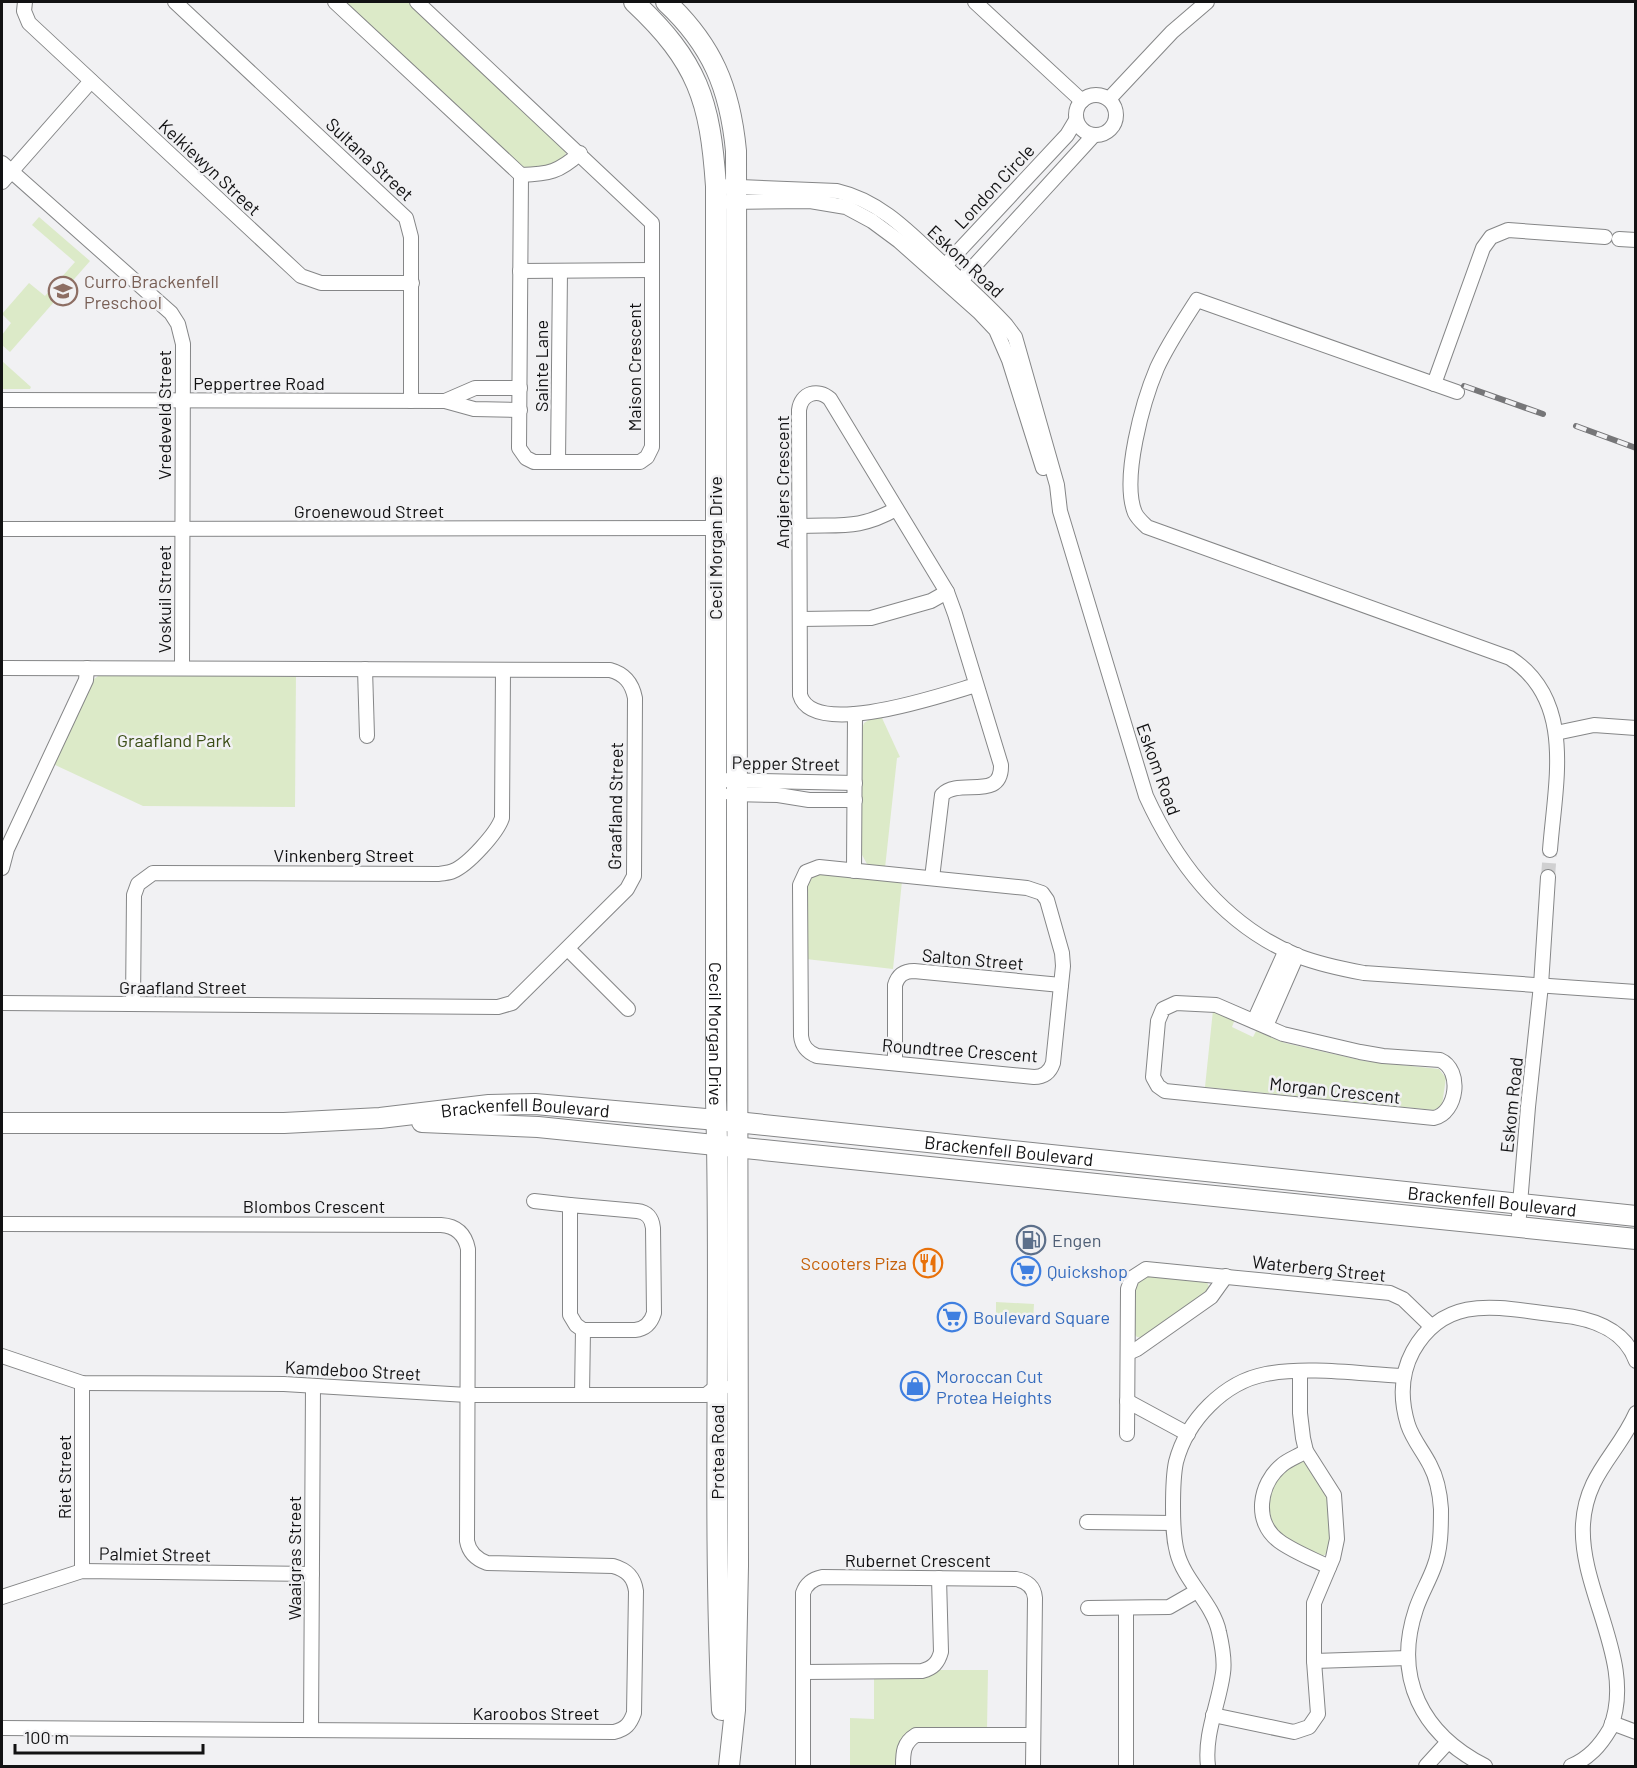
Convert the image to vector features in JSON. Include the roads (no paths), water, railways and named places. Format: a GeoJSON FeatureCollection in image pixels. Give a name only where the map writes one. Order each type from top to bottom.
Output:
{"type":"FeatureCollection","features":[{"type":"Feature","properties":{"kind":"street","name":"Kelkiewyn Street"},"geometry":{"type":"LineString","coordinates":[[25,2],[24,11],[29,23],[301,276],[321,283],[412,283]]}},
{"type":"Feature","properties":{"kind":"street","name":"Sultana Street"},"geometry":{"type":"LineString","coordinates":[[175,2],[402,213],[410,230],[411,400]]}},
{"type":"Feature","properties":{"kind":"street"},"geometry":{"type":"LineString","coordinates":[[335,2],[521,175],[558,171],[580,153]]}},
{"type":"Feature","properties":{"kind":"street","name":"Maison Crescent"},"geometry":{"type":"LineString","coordinates":[[417,2],[652,223],[652,447],[643,460],[636,463],[534,462],[519,448],[521,175]]}},
{"type":"Feature","properties":{"kind":"street","name":"Cecil Morgan Drive"},"geometry":{"type":"LineString","coordinates":[[634,2],[674,42],[694,76],[710,126],[716,194],[717,1120],[728,1146]]}},
{"type":"Feature","properties":{"kind":"street","name":"Cecil Morgan Drive"},"geometry":{"type":"LineString","coordinates":[[666,2],[701,42],[723,84],[730,104],[734,127],[737,194],[737,1123],[728,1146]]}},
{"type":"Feature","properties":{"kind":"street"},"geometry":{"type":"LineString","coordinates":[[975,2],[1082,101]]}},
{"type":"Feature","properties":{"kind":"street"},"geometry":{"type":"LineString","coordinates":[[1109,99],[1172,32],[1207,2]]}},
{"type":"Feature","properties":{"kind":"street"},"geometry":{"type":"LineString","coordinates":[[2,182],[6,167],[91,81]]}},
{"type":"Feature","properties":{"kind":"street"},"geometry":{"type":"LineString","coordinates":[[1092,95],[1101,95],[1109,99],[1117,112],[1111,130],[1104,135],[1093,136],[1080,129],[1076,113],[1082,101],[1092,95]]}},
{"type":"Feature","properties":{"kind":"street","name":"London Circle"},"geometry":{"type":"LineString","coordinates":[[940,270],[1067,135],[1076,120]]}},
{"type":"Feature","properties":{"kind":"street"},"geometry":{"type":"LineString","coordinates":[[957,284],[1093,136]]}},
{"type":"Feature","properties":{"kind":"street","name":"Vredeveld Street"},"geometry":{"type":"LineString","coordinates":[[6,167],[171,313],[178,324],[183,344],[182,529]]}},
{"type":"Feature","properties":{"kind":"street","name":"Eskom Road"},"geometry":{"type":"LineString","coordinates":[[716,194],[826,190],[852,194],[883,210],[940,270],[957,284],[996,330],[1003,344],[1048,485],[1060,511],[1140,778],[1165,836],[1188,869],[1219,906],[1241,924],[1291,952],[1326,965],[1364,973],[1635,992]]}},
{"type":"Feature","properties":{"kind":"street"},"geometry":{"type":"LineString","coordinates":[[1434,384],[1483,248],[1491,237],[1508,230],[1635,240]]}},
{"type":"Feature","properties":{"kind":"street"},"geometry":{"type":"LineString","coordinates":[[520,271],[652,270]]}},
{"type":"Feature","properties":{"kind":"street","name":"Sainte Lane"},"geometry":{"type":"LineString","coordinates":[[558,462],[560,271]]}},
{"type":"Feature","properties":{"kind":"street"},"geometry":{"type":"LineString","coordinates":[[1457,392],[1197,300],[1158,367],[1145,405],[1132,462],[1130,483],[1135,512],[1147,527],[1510,658],[1526,670],[1539,684],[1549,704],[1556,733],[1557,758],[1550,850]]}},
{"type":"Feature","properties":{"kind":"street"},"geometry":{"type":"LineString","coordinates":[[445,401],[475,388],[520,388]]}},
{"type":"Feature","properties":{"kind":"street","name":"Angiers Crescent"},"geometry":{"type":"LineString","coordinates":[[932,878],[942,795],[952,788],[990,785],[1000,774],[1001,765],[947,592],[830,399],[815,392],[806,396],[800,405],[800,695],[802,701],[808,709],[817,712],[855,714],[884,711],[976,685]]}},
{"type":"Feature","properties":{"kind":"street","name":"Peppertree Road"},"geometry":{"type":"LineString","coordinates":[[2,400],[445,401]]}},
{"type":"Feature","properties":{"kind":"street"},"geometry":{"type":"LineString","coordinates":[[445,401],[474,409],[519,410]]}},
{"type":"Feature","properties":{"kind":"street"},"geometry":{"type":"LineString","coordinates":[[800,526],[852,526],[878,519],[896,509]]}},
{"type":"Feature","properties":{"kind":"street","name":"Groenewoud Street"},"geometry":{"type":"LineString","coordinates":[[2,529],[737,528]]}},
{"type":"Feature","properties":{"kind":"street","name":"Voskuil Street"},"geometry":{"type":"LineString","coordinates":[[182,529],[182,668]]}},
{"type":"Feature","properties":{"kind":"street"},"geometry":{"type":"LineString","coordinates":[[800,619],[871,618],[931,601],[947,592]]}},
{"type":"Feature","properties":{"kind":"street","name":"Graafland Street"},"geometry":{"type":"LineString","coordinates":[[2,668],[610,670],[623,676],[634,692],[634,876],[627,889],[512,1003],[498,1007],[2,1003]]}},
{"type":"Feature","properties":{"kind":"street"},"geometry":{"type":"LineString","coordinates":[[2,868],[7,849],[86,680],[87,668]]}},
{"type":"Feature","properties":{"kind":"street"},"geometry":{"type":"LineString","coordinates":[[365,669],[367,736]]}},
{"type":"Feature","properties":{"kind":"street","name":"Vinkenberg Street"},"geometry":{"type":"LineString","coordinates":[[133,1004],[134,895],[138,884],[153,873],[439,874],[453,871],[464,864],[494,833],[502,818],[502,670]]}},
{"type":"Feature","properties":{"kind":"street","name":"Pepper Street"},"geometry":{"type":"LineString","coordinates":[[854,870],[855,714]]}},
{"type":"Feature","properties":{"kind":"street"},"geometry":{"type":"LineString","coordinates":[[1556,733],[1594,725],[1635,728]]}},
{"type":"Feature","properties":{"kind":"street"},"geometry":{"type":"LineString","coordinates":[[794,781],[797,790],[795,799]]}},
{"type":"Feature","properties":{"kind":"street","name":"Pepper Street"},"geometry":{"type":"LineString","coordinates":[[716,787],[794,781],[855,783]]}},
{"type":"Feature","properties":{"kind":"street","name":"Pepper Street"},"geometry":{"type":"LineString","coordinates":[[737,787],[795,799],[855,800]]}},
{"type":"Feature","properties":{"kind":"street","name":"Roundtree Crescent"},"geometry":{"type":"LineString","coordinates":[[814,868],[932,878],[1032,889],[1042,893],[1047,900],[1062,953],[1053,1063],[1044,1075],[1034,1077],[817,1056],[808,1052],[801,1042],[801,880],[806,872],[814,868]]}},
{"type":"Feature","properties":{"kind":"street"},"geometry":{"type":"LineString","coordinates":[[1542,985],[1548,877]]}},
{"type":"Feature","properties":{"kind":"street"},"geometry":{"type":"LineString","coordinates":[[568,949],[628,1009]]}},
{"type":"Feature","properties":{"kind":"street"},"geometry":{"type":"LineString","coordinates":[[1260,1023],[1291,952]]}},
{"type":"Feature","properties":{"kind":"street","name":"Salton Street"},"geometry":{"type":"LineString","coordinates":[[894,1063],[895,985],[904,973],[914,971],[1061,985]]}},
{"type":"Feature","properties":{"kind":"street","name":"Eskom Road"},"geometry":{"type":"LineString","coordinates":[[1518,1228],[1528,1107],[1542,985]]}},
{"type":"Feature","properties":{"kind":"street","name":"Morgan Crescent"},"geometry":{"type":"LineString","coordinates":[[1176,1003],[1216,1005],[1260,1023],[1283,1034],[1360,1052],[1444,1062],[1453,1073],[1451,1106],[1442,1116],[1434,1118],[1169,1092],[1161,1089],[1155,1082],[1153,1072],[1158,1022],[1167,1006],[1176,1003]]}},
{"type":"Feature","properties":{"kind":"street","name":"Brackenfell Boulevard"},"geometry":{"type":"LineString","coordinates":[[2,1123],[284,1124],[380,1118],[489,1105],[535,1104],[717,1120],[1635,1216]]}},
{"type":"Feature","properties":{"kind":"street","name":"Brackenfell Boulevard"},"geometry":{"type":"LineString","coordinates":[[380,1118],[538,1127],[1635,1239]]}},
{"type":"Feature","properties":{"kind":"street","name":"Protea Road"},"geometry":{"type":"LineString","coordinates":[[728,1146],[713,1395],[722,1697],[729,1763]]}},
{"type":"Feature","properties":{"kind":"street","name":"Protea Road"},"geometry":{"type":"LineString","coordinates":[[728,1146],[738,1395],[736,1674],[735,1710],[729,1763]]}},
{"type":"Feature","properties":{"kind":"street"},"geometry":{"type":"LineString","coordinates":[[534,1201],[642,1212],[649,1217],[653,1224],[654,1313],[650,1322],[639,1330],[583,1330],[576,1325],[570,1315],[570,1205]]}},
{"type":"Feature","properties":{"kind":"street","name":"Blombos Crescent"},"geometry":{"type":"LineString","coordinates":[[2,1224],[441,1225],[454,1228],[464,1236],[468,1249],[468,1395]]}},
{"type":"Feature","properties":{"kind":"street","name":"Waterberg Street"},"geometry":{"type":"LineString","coordinates":[[1127,1434],[1128,1289],[1132,1278],[1151,1269],[1395,1294],[1431,1326]]}},
{"type":"Feature","properties":{"kind":"street","name":"Waterberg Street"},"geometry":{"type":"LineString","coordinates":[[1128,1353],[1211,1297],[1226,1276]]}},
{"type":"Feature","properties":{"kind":"street"},"geometry":{"type":"LineString","coordinates":[[1485,1767],[1447,1743],[1416,1701],[1410,1681],[1408,1648],[1416,1609],[1438,1553],[1441,1507],[1434,1475],[1412,1436],[1408,1423],[1403,1376],[1407,1362],[1421,1337],[1431,1326],[1453,1313],[1475,1308],[1567,1316],[1597,1323],[1623,1338],[1634,1352]]}},
{"type":"Feature","properties":{"kind":"street"},"geometry":{"type":"LineString","coordinates":[[582,1394],[583,1330]]}},
{"type":"Feature","properties":{"kind":"street","name":"Kamdeboo Street"},"geometry":{"type":"LineString","coordinates":[[2,1356],[82,1383],[284,1384],[468,1395],[738,1395]]}},
{"type":"Feature","properties":{"kind":"street"},"geometry":{"type":"LineString","coordinates":[[1209,1767],[1207,1746],[1224,1662],[1217,1626],[1178,1556],[1174,1540],[1174,1471],[1179,1451],[1188,1434],[1209,1406],[1234,1386],[1266,1374],[1300,1372],[1403,1376]]}},
{"type":"Feature","properties":{"kind":"street"},"geometry":{"type":"LineString","coordinates":[[1213,1716],[1289,1732],[1305,1730],[1313,1723],[1319,1710],[1314,1661],[1314,1603],[1337,1545],[1334,1494],[1306,1451],[1300,1413],[1300,1372]]}},
{"type":"Feature","properties":{"kind":"street","name":"Riet Street"},"geometry":{"type":"LineString","coordinates":[[82,1383],[82,1571]]}},
{"type":"Feature","properties":{"kind":"street","name":"Waaigras Street"},"geometry":{"type":"LineString","coordinates":[[310,1730],[313,1386]]}},
{"type":"Feature","properties":{"kind":"street","name":"Karoobos Street"},"geometry":{"type":"LineString","coordinates":[[2,1728],[614,1732],[623,1729],[632,1719],[635,1704],[635,1583],[628,1573],[613,1566],[487,1563],[476,1558],[469,1549],[467,1541],[468,1395]]}},
{"type":"Feature","properties":{"kind":"street"},"geometry":{"type":"LineString","coordinates":[[1127,1401],[1188,1434]]}},
{"type":"Feature","properties":{"kind":"street"},"geometry":{"type":"LineString","coordinates":[[1571,1767],[1591,1754],[1603,1740],[1612,1724],[1619,1697],[1618,1668],[1608,1626],[1588,1569],[1583,1525],[1595,1476],[1635,1414]]}},
{"type":"Feature","properties":{"kind":"street"},"geometry":{"type":"LineString","coordinates":[[1306,1451],[1283,1464],[1266,1488],[1262,1500],[1263,1518],[1267,1527],[1280,1541],[1329,1567]]}},
{"type":"Feature","properties":{"kind":"street"},"geometry":{"type":"LineString","coordinates":[[1087,1522],[1173,1522]]}},
{"type":"Feature","properties":{"kind":"street","name":"Palmiet Street"},"geometry":{"type":"LineString","coordinates":[[2,1597],[82,1571],[312,1574]]}},
{"type":"Feature","properties":{"kind":"street","name":"Rubernet Crescent"},"geometry":{"type":"LineString","coordinates":[[803,1767],[803,1593],[812,1580],[822,1577],[1016,1579],[1027,1582],[1035,1598],[1034,1767]]}},
{"type":"Feature","properties":{"kind":"street"},"geometry":{"type":"LineString","coordinates":[[804,1672],[922,1671],[932,1667],[938,1660],[940,1652],[939,1578]]}},
{"type":"Feature","properties":{"kind":"street"},"geometry":{"type":"LineString","coordinates":[[1088,1608],[1169,1607],[1197,1591]]}},
{"type":"Feature","properties":{"kind":"street"},"geometry":{"type":"LineString","coordinates":[[1126,1608],[1126,1767]]}},
{"type":"Feature","properties":{"kind":"street"},"geometry":{"type":"LineString","coordinates":[[1314,1661],[1408,1658]]}},
{"type":"Feature","properties":{"kind":"street"},"geometry":{"type":"LineString","coordinates":[[1612,1724],[1635,1732]]}},
{"type":"Feature","properties":{"kind":"street"},"geometry":{"type":"LineString","coordinates":[[903,1767],[903,1749],[916,1735],[1033,1735]]}},
{"type":"Feature","properties":{"kind":"street"},"geometry":{"type":"LineString","coordinates":[[1426,1767],[1447,1743]]}},
{"type":"Feature","properties":{"kind":"tunnel"},"geometry":{"type":"LineString","coordinates":[[1548,877],[1550,850]]}},
{"type":"Feature","properties":{"kind":"railway"},"geometry":{"type":"LineString","coordinates":[[1464,386],[1543,414]]}},
{"type":"Feature","properties":{"kind":"railway"},"geometry":{"type":"LineString","coordinates":[[1576,426],[1636,448]]}},
{"type":"Feature","properties":{"kind":"place","name":"Curro Brackenfell Preschool"},"geometry":{"type":"Point","coordinates":[63,291]}},
{"type":"Feature","properties":{"kind":"place","name":"Engen"},"geometry":{"type":"Point","coordinates":[1031,1240]}},
{"type":"Feature","properties":{"kind":"place","name":"Scooters Piza"},"geometry":{"type":"Point","coordinates":[928,1263]}},
{"type":"Feature","properties":{"kind":"place","name":"Quickshop"},"geometry":{"type":"Point","coordinates":[1026,1271]}},
{"type":"Feature","properties":{"kind":"place","name":"Boulevard Square"},"geometry":{"type":"Point","coordinates":[952,1317]}},
{"type":"Feature","properties":{"kind":"place","name":"Moroccan Cut Protea Heights"},"geometry":{"type":"Point","coordinates":[915,1386]}},
{"type":"Feature","properties":{"kind":"park label","name":"Graafland Park"},"geometry":{"type":"Point","coordinates":[174,740]}}]}
